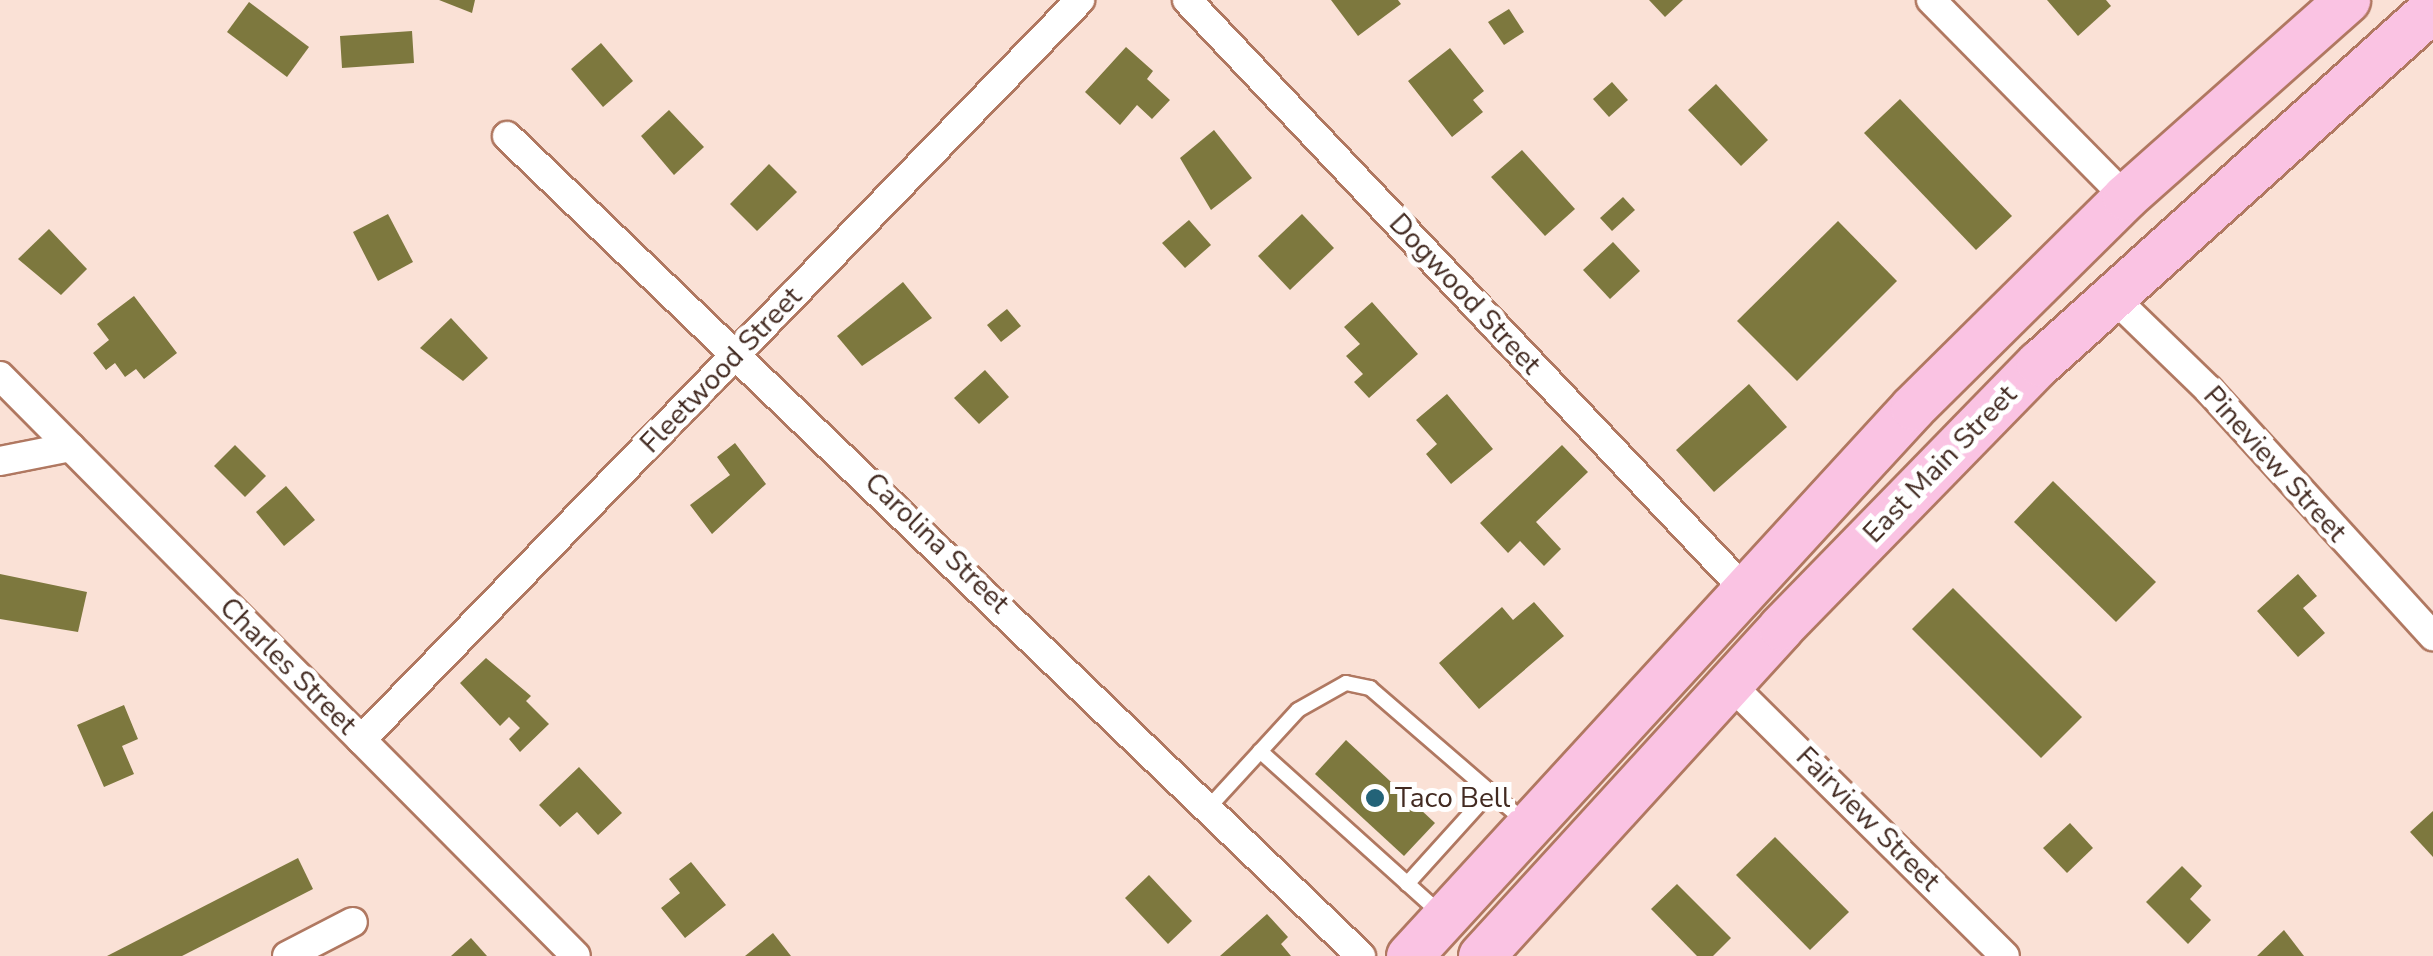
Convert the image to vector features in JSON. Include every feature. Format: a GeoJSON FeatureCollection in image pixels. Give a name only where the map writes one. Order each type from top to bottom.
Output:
{"type":"FeatureCollection","features":[{"type":"Feature","properties":{"kind":"main road","name":"East Main Street"},"geometry":{"type":"LineString","coordinates":[[1409,956],[1913,407],[2125,197],[2347,0]]}},
{"type":"Feature","properties":{"kind":"main road","name":"East Main Street"},"geometry":{"type":"LineString","coordinates":[[1481,956],[1729,684],[1955,448],[2112,296],[2433,8]]}},
{"type":"Feature","properties":{"kind":"street","name":"Fleetwood Street"},"geometry":{"type":"LineString","coordinates":[[361,740],[1080,0]]}},
{"type":"Feature","properties":{"kind":"street","name":"Dogwood Street"},"geometry":{"type":"LineString","coordinates":[[1187,0],[1744,589]]}},
{"type":"Feature","properties":{"kind":"street"},"geometry":{"type":"LineString","coordinates":[[1931,0],[2125,197]]}},
{"type":"Feature","properties":{"kind":"street","name":"Carolina Street"},"geometry":{"type":"LineString","coordinates":[[507,136],[1210,806],[1361,956]]}},
{"type":"Feature","properties":{"kind":"street","name":"Pineview Street"},"geometry":{"type":"LineString","coordinates":[[2112,296],[2209,390],[2433,636]]}},
{"type":"Feature","properties":{"kind":"street","name":"Charles Street"},"geometry":{"type":"LineString","coordinates":[[0,376],[576,956]]}},
{"type":"Feature","properties":{"kind":"street"},"geometry":{"type":"LineString","coordinates":[[0,461],[72,448]]}},
{"type":"Feature","properties":{"kind":"street","name":"Fairview Street"},"geometry":{"type":"LineString","coordinates":[[1729,684],[2006,956]]}},
{"type":"Feature","properties":{"kind":"street"},"geometry":{"type":"LineString","coordinates":[[288,956],[353,922]]}},
{"type":"Feature","properties":{"kind":"lane"},"geometry":{"type":"LineString","coordinates":[[1210,806],[1298,710],[1346,683],[1370,688],[1529,825]]}},
{"type":"Feature","properties":{"kind":"lane"},"geometry":{"type":"LineString","coordinates":[[1260,751],[1444,917]]}},
{"type":"Feature","properties":{"kind":"lane"},"geometry":{"type":"LineString","coordinates":[[1407,884],[1490,792]]}},
{"type":"Feature","properties":{"kind":"building"},"geometry":{"type":"Polygon","coordinates":[[[439,0],[475,0],[472,13],[439,0]]]}},
{"type":"Feature","properties":{"kind":"building"},"geometry":{"type":"Polygon","coordinates":[[[1331,0],[1398,0],[1401,4],[1358,36],[1331,0]]]}},
{"type":"Feature","properties":{"kind":"building"},"geometry":{"type":"Polygon","coordinates":[[[1649,0],[1683,0],[1665,17],[1649,0]]]}},
{"type":"Feature","properties":{"kind":"building"},"geometry":{"type":"Polygon","coordinates":[[[2047,0],[2106,0],[2111,6],[2078,36],[2047,0]]]}},
{"type":"Feature","properties":{"kind":"building"},"geometry":{"type":"Polygon","coordinates":[[[249,2],[309,47],[287,77],[227,32],[249,2]]]}},
{"type":"Feature","properties":{"kind":"building"},"geometry":{"type":"Polygon","coordinates":[[[1509,9],[1524,32],[1504,45],[1488,22],[1509,9]]]}},
{"type":"Feature","properties":{"kind":"building"},"geometry":{"type":"Polygon","coordinates":[[[412,31],[414,63],[342,68],[340,36],[412,31]]]}},
{"type":"Feature","properties":{"kind":"building"},"geometry":{"type":"Polygon","coordinates":[[[601,43],[633,81],[603,107],[571,69],[601,43]]]}},
{"type":"Feature","properties":{"kind":"building"},"geometry":{"type":"Polygon","coordinates":[[[1126,47],[1153,71],[1147,79],[1170,100],[1152,119],[1137,105],[1120,125],[1085,92],[1126,47]]]}},
{"type":"Feature","properties":{"kind":"building"},"geometry":{"type":"Polygon","coordinates":[[[1450,48],[1484,91],[1473,100],[1483,112],[1452,137],[1408,81],[1450,48]]]}},
{"type":"Feature","properties":{"kind":"building"},"geometry":{"type":"Polygon","coordinates":[[[1612,82],[1628,100],[1609,117],[1593,99],[1612,82]]]}},
{"type":"Feature","properties":{"kind":"building"},"geometry":{"type":"Polygon","coordinates":[[[1716,84],[1768,140],[1741,166],[1688,110],[1716,84]]]}},
{"type":"Feature","properties":{"kind":"building"},"geometry":{"type":"Polygon","coordinates":[[[1900,99],[2012,216],[1976,250],[1864,133],[1900,99]]]}},
{"type":"Feature","properties":{"kind":"building"},"geometry":{"type":"Polygon","coordinates":[[[669,110],[704,147],[674,175],[641,136],[669,110]]]}},
{"type":"Feature","properties":{"kind":"building"},"geometry":{"type":"Polygon","coordinates":[[[1214,130],[1252,178],[1211,210],[1180,158],[1214,130]]]}},
{"type":"Feature","properties":{"kind":"building"},"geometry":{"type":"Polygon","coordinates":[[[1522,150],[1575,209],[1545,236],[1491,177],[1522,150]]]}},
{"type":"Feature","properties":{"kind":"building"},"geometry":{"type":"Polygon","coordinates":[[[769,164],[797,192],[757,231],[730,204],[769,164]]]}},
{"type":"Feature","properties":{"kind":"building"},"geometry":{"type":"Polygon","coordinates":[[[1623,197],[1635,210],[1612,231],[1600,218],[1623,197]]]}},
{"type":"Feature","properties":{"kind":"building"},"geometry":{"type":"Polygon","coordinates":[[[388,214],[413,262],[378,281],[353,232],[388,214]]]}},
{"type":"Feature","properties":{"kind":"building"},"geometry":{"type":"Polygon","coordinates":[[[1302,214],[1334,248],[1290,290],[1258,256],[1302,214]]]}},
{"type":"Feature","properties":{"kind":"building"},"geometry":{"type":"Polygon","coordinates":[[[1189,220],[1211,245],[1185,268],[1162,243],[1189,220]]]}},
{"type":"Feature","properties":{"kind":"building"},"geometry":{"type":"Polygon","coordinates":[[[1838,221],[1897,281],[1797,381],[1737,321],[1838,221]]]}},
{"type":"Feature","properties":{"kind":"building"},"geometry":{"type":"Polygon","coordinates":[[[49,229],[87,269],[61,295],[18,259],[49,229]]]}},
{"type":"Feature","properties":{"kind":"building"},"geometry":{"type":"Polygon","coordinates":[[[1613,242],[1640,271],[1610,299],[1583,270],[1613,242]]]}},
{"type":"Feature","properties":{"kind":"building"},"geometry":{"type":"Polygon","coordinates":[[[903,282],[932,318],[862,366],[837,336],[903,282]]]}},
{"type":"Feature","properties":{"kind":"building"},"geometry":{"type":"Polygon","coordinates":[[[134,296],[177,353],[144,379],[136,369],[125,377],[115,363],[106,370],[93,353],[109,340],[97,324],[134,296]]]}},
{"type":"Feature","properties":{"kind":"building"},"geometry":{"type":"Polygon","coordinates":[[[1372,302],[1418,354],[1369,398],[1354,382],[1363,374],[1346,356],[1360,344],[1344,327],[1372,302]]]}},
{"type":"Feature","properties":{"kind":"building"},"geometry":{"type":"Polygon","coordinates":[[[1007,309],[1021,326],[1001,342],[987,325],[1007,309]]]}},
{"type":"Feature","properties":{"kind":"building"},"geometry":{"type":"Polygon","coordinates":[[[451,318],[488,358],[463,381],[420,348],[451,318]]]}},
{"type":"Feature","properties":{"kind":"building"},"geometry":{"type":"Polygon","coordinates":[[[985,370],[1009,397],[979,424],[954,398],[985,370]]]}},
{"type":"Feature","properties":{"kind":"building"},"geometry":{"type":"Polygon","coordinates":[[[1749,384],[1787,427],[1714,492],[1676,450],[1749,384]]]}},
{"type":"Feature","properties":{"kind":"building"},"geometry":{"type":"Polygon","coordinates":[[[1447,394],[1493,449],[1451,484],[1426,454],[1437,444],[1416,420],[1447,394]]]}},
{"type":"Feature","properties":{"kind":"building"},"geometry":{"type":"Polygon","coordinates":[[[735,443],[766,484],[712,534],[690,505],[730,475],[717,457],[735,443]]]}},
{"type":"Feature","properties":{"kind":"building"},"geometry":{"type":"Polygon","coordinates":[[[235,445],[266,476],[245,497],[214,466],[235,445]]]}},
{"type":"Feature","properties":{"kind":"building"},"geometry":{"type":"Polygon","coordinates":[[[1562,445],[1588,472],[1536,522],[1561,549],[1544,566],[1520,541],[1508,553],[1480,523],[1562,445]]]}},
{"type":"Feature","properties":{"kind":"building"},"geometry":{"type":"Polygon","coordinates":[[[2053,481],[2156,582],[2116,622],[2014,522],[2053,481]]]}},
{"type":"Feature","properties":{"kind":"building"},"geometry":{"type":"Polygon","coordinates":[[[286,486],[315,520],[284,546],[256,512],[286,486]]]}},
{"type":"Feature","properties":{"kind":"building"},"geometry":{"type":"Polygon","coordinates":[[[0,574],[87,592],[78,632],[0,619],[0,574]]]}},
{"type":"Feature","properties":{"kind":"building"},"geometry":{"type":"Polygon","coordinates":[[[2298,574],[2317,596],[2303,608],[2325,633],[2298,657],[2257,611],[2298,574]]]}},
{"type":"Feature","properties":{"kind":"building"},"geometry":{"type":"Polygon","coordinates":[[[1953,588],[2082,717],[2041,758],[1912,629],[1953,588]]]}},
{"type":"Feature","properties":{"kind":"building"},"geometry":{"type":"Polygon","coordinates":[[[1534,602],[1564,636],[1479,709],[1439,663],[1502,607],[1513,620],[1534,602]]]}},
{"type":"Feature","properties":{"kind":"building"},"geometry":{"type":"Polygon","coordinates":[[[486,658],[531,696],[526,701],[549,724],[520,752],[509,739],[520,728],[509,717],[500,726],[460,683],[486,658]]]}},
{"type":"Feature","properties":{"kind":"building"},"geometry":{"type":"Polygon","coordinates":[[[124,705],[138,739],[122,746],[134,774],[104,787],[77,725],[124,705]]]}},
{"type":"Feature","properties":{"kind":"building","name":"Taco Bell"},"geometry":{"type":"Polygon","coordinates":[[[1346,740],[1435,823],[1404,856],[1315,774],[1346,740]]]}},
{"type":"Feature","properties":{"kind":"building"},"geometry":{"type":"Polygon","coordinates":[[[579,767],[622,813],[598,835],[577,812],[560,827],[539,805],[579,767]]]}},
{"type":"Feature","properties":{"kind":"building"},"geometry":{"type":"Polygon","coordinates":[[[2433,811],[2433,857],[2410,832],[2433,811]]]}},
{"type":"Feature","properties":{"kind":"building"},"geometry":{"type":"Polygon","coordinates":[[[2070,823],[2093,848],[2067,873],[2043,848],[2070,823]]]}},
{"type":"Feature","properties":{"kind":"building"},"geometry":{"type":"Polygon","coordinates":[[[1775,837],[1849,912],[1810,950],[1736,875],[1775,837]]]}},
{"type":"Feature","properties":{"kind":"building"},"geometry":{"type":"Polygon","coordinates":[[[298,858],[313,889],[182,956],[107,956],[298,858]]]}},
{"type":"Feature","properties":{"kind":"building"},"geometry":{"type":"Polygon","coordinates":[[[691,862],[726,905],[685,938],[661,908],[680,893],[669,879],[691,862]]]}},
{"type":"Feature","properties":{"kind":"building"},"geometry":{"type":"Polygon","coordinates":[[[2182,866],[2202,886],[2190,899],[2211,920],[2188,944],[2146,902],[2182,866]]]}},
{"type":"Feature","properties":{"kind":"building"},"geometry":{"type":"Polygon","coordinates":[[[1149,875],[1192,921],[1168,944],[1125,898],[1149,875]]]}},
{"type":"Feature","properties":{"kind":"building"},"geometry":{"type":"Polygon","coordinates":[[[1677,884],[1731,938],[1713,956],[1697,956],[1651,909],[1677,884]]]}},
{"type":"Feature","properties":{"kind":"building"},"geometry":{"type":"Polygon","coordinates":[[[1267,914],[1288,937],[1281,944],[1291,956],[1220,956],[1267,914]]]}},
{"type":"Feature","properties":{"kind":"building"},"geometry":{"type":"Polygon","coordinates":[[[2284,930],[2304,956],[2257,956],[2284,930]]]}},
{"type":"Feature","properties":{"kind":"building"},"geometry":{"type":"Polygon","coordinates":[[[773,933],[791,956],[745,956],[773,933]]]}},
{"type":"Feature","properties":{"kind":"building"},"geometry":{"type":"Polygon","coordinates":[[[471,938],[487,956],[451,956],[471,938]]]}},
{"type":"Feature","properties":{"kind":"place","name":"Taco Bell"},"geometry":{"type":"Point","coordinates":[1375,798]}}]}
